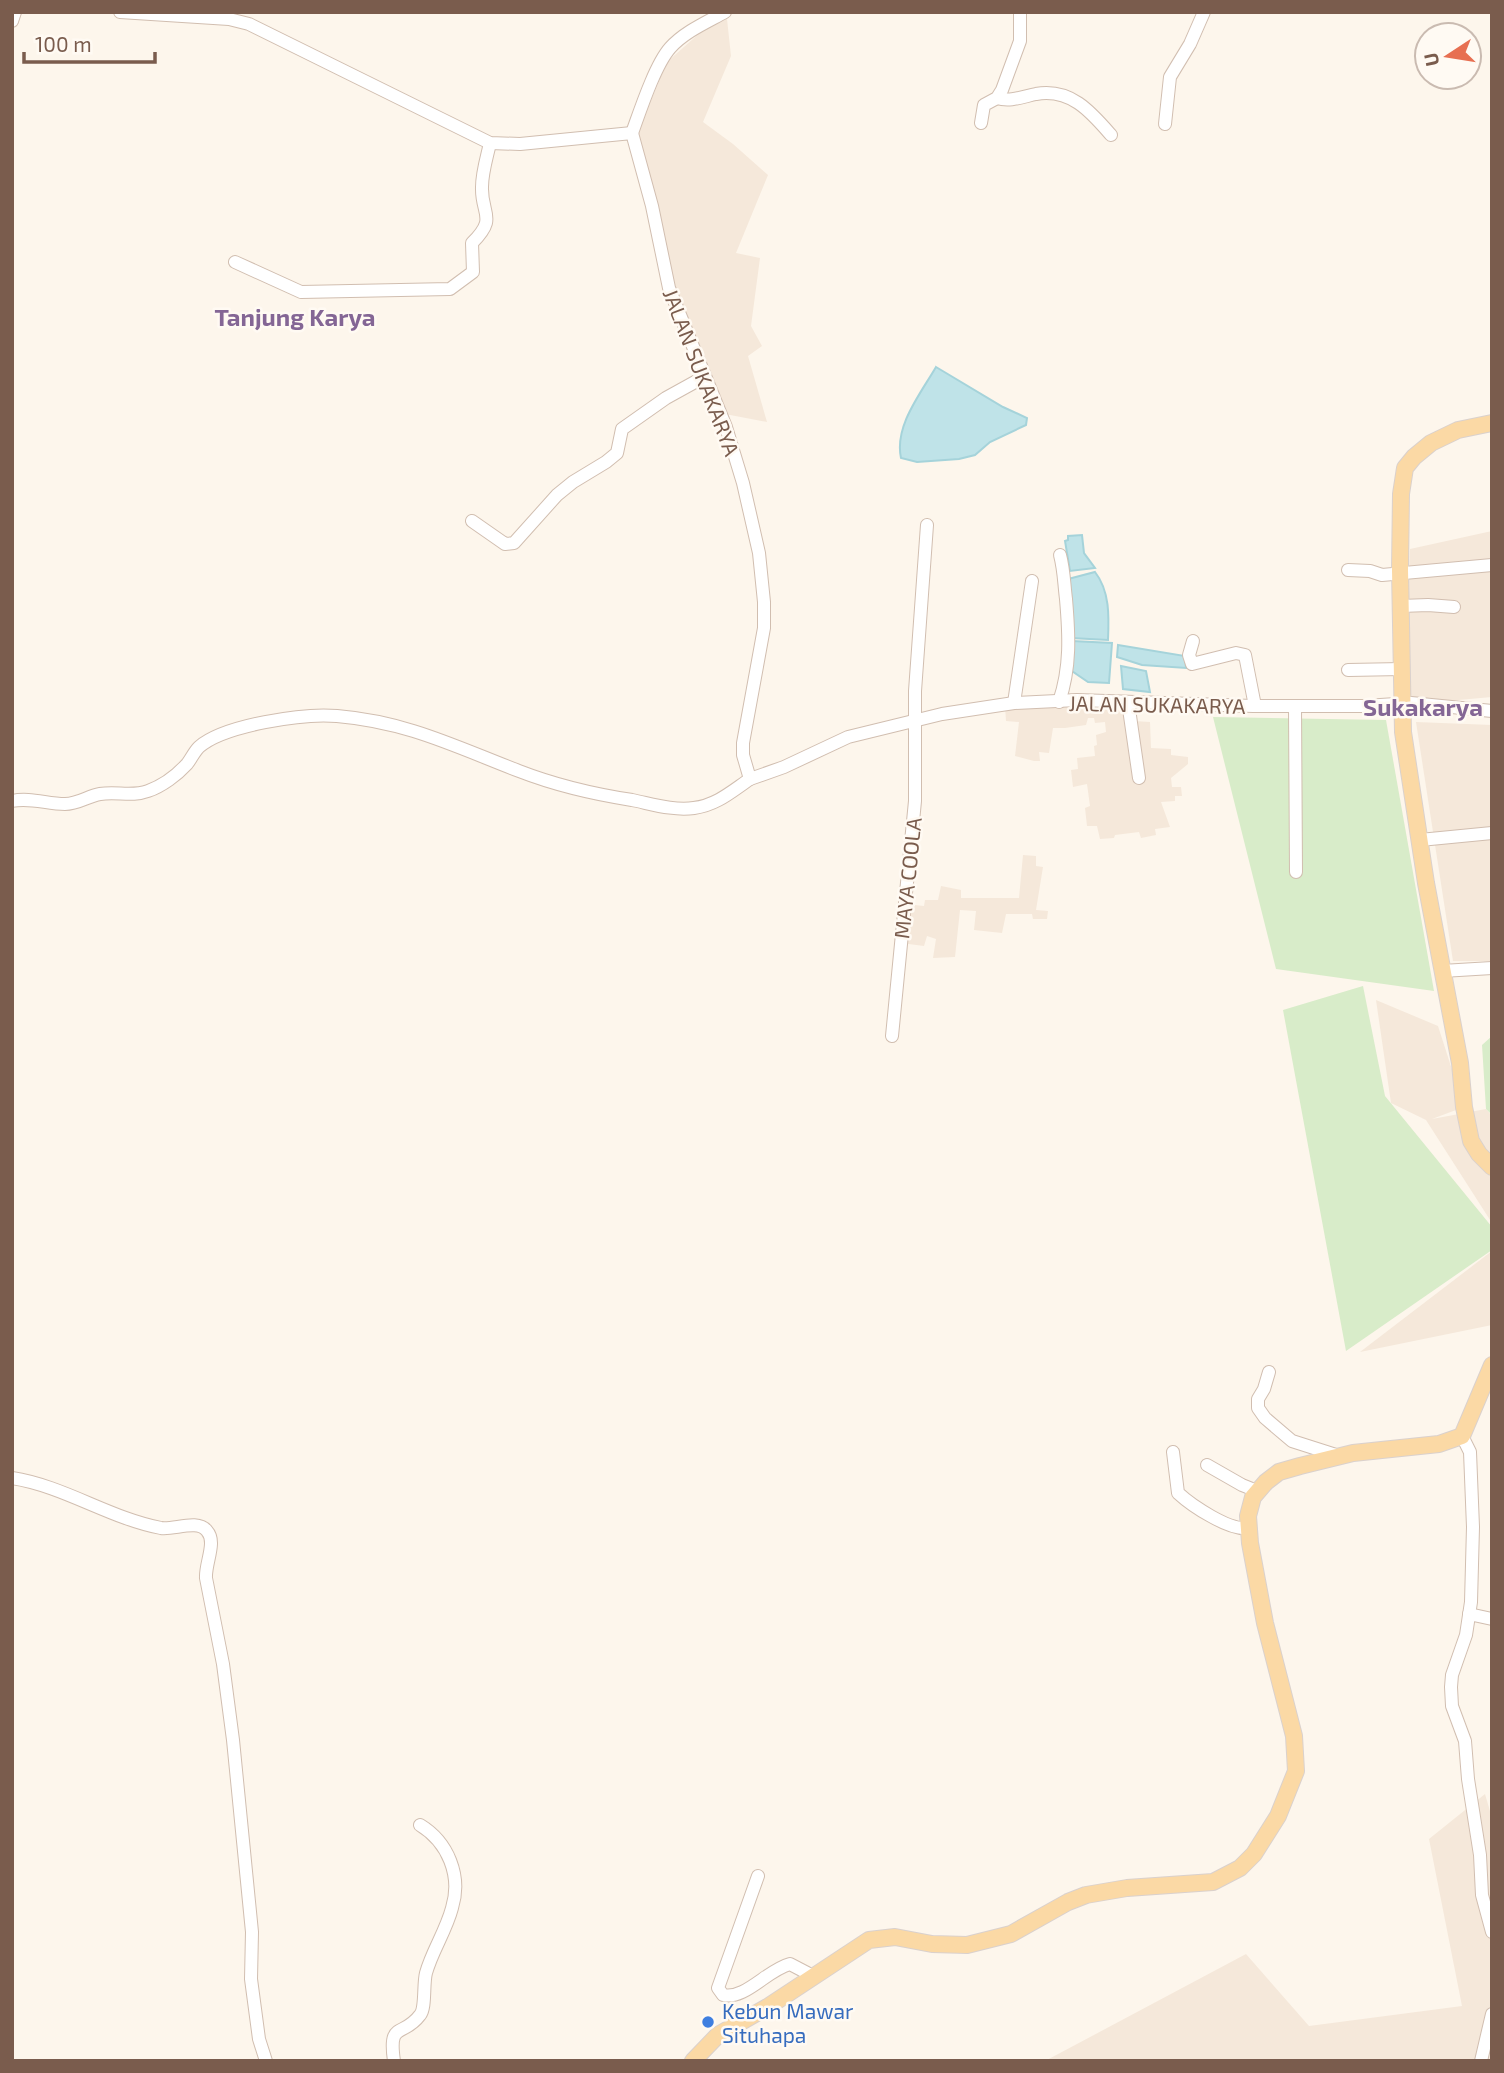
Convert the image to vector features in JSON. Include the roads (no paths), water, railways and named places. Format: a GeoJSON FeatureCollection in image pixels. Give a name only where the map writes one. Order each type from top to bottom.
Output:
{"type":"FeatureCollection","features":[{"type":"Feature","properties":{"kind":"main road"},"geometry":{"type":"LineString","coordinates":[[1492,423],[1458,430],[1431,443],[1409,462],[1402,480],[1400,573],[1403,732],[1471,1141],[1492,1167]]}},
{"type":"Feature","properties":{"kind":"main road"},"geometry":{"type":"LineString","coordinates":[[693,2061],[718,2035],[769,2006],[860,1945],[880,1937],[902,1937],[932,1944],[967,1945],[1011,1934],[1086,1895],[1127,1888],[1213,1882],[1240,1868],[1254,1854],[1279,1816],[1296,1771],[1294,1736],[1265,1623],[1248,1528],[1251,1505],[1257,1491],[1279,1472],[1339,1456],[1439,1444],[1462,1436],[1492,1365]]}},
{"type":"Feature","properties":{"kind":"street"},"geometry":{"type":"LineString","coordinates":[[12,21],[15,12]]}},
{"type":"Feature","properties":{"kind":"street"},"geometry":{"type":"LineString","coordinates":[[120,12],[229,19],[249,24],[490,143],[520,144],[632,133],[661,62],[670,47],[725,12]]}},
{"type":"Feature","properties":{"kind":"street"},"geometry":{"type":"LineString","coordinates":[[981,123],[984,105],[997,98],[1002,90],[1020,41],[1020,12]]}},
{"type":"Feature","properties":{"kind":"street"},"geometry":{"type":"LineString","coordinates":[[1165,124],[1170,77],[1190,44],[1204,12]]}},
{"type":"Feature","properties":{"kind":"street"},"geometry":{"type":"LineString","coordinates":[[997,98],[1012,100],[1045,94],[1065,97],[1092,111],[1111,135]]}},
{"type":"Feature","properties":{"kind":"street","name":"JALAN SUKAKARYA"},"geometry":{"type":"LineString","coordinates":[[632,133],[655,217],[669,288],[730,437],[754,526],[764,617],[743,743],[743,755],[750,779],[784,767],[848,737],[915,720],[1014,703],[1403,705],[1492,710]]}},
{"type":"Feature","properties":{"kind":"street"},"geometry":{"type":"LineString","coordinates":[[235,262],[301,292],[402,291],[455,287],[473,272],[472,243],[486,227],[487,212],[482,188],[490,143]]}},
{"type":"Feature","properties":{"kind":"street"},"geometry":{"type":"LineString","coordinates":[[472,521],[505,544],[514,543],[557,495],[613,457],[620,448],[622,429],[666,398],[704,377]]}},
{"type":"Feature","properties":{"kind":"street","name":"MAYA COOLA"},"geometry":{"type":"LineString","coordinates":[[892,1036],[915,801],[915,720],[927,525]]}},
{"type":"Feature","properties":{"kind":"street"},"geometry":{"type":"LineString","coordinates":[[1059,702],[1064,687],[1070,638],[1065,572],[1060,555]]}},
{"type":"Feature","properties":{"kind":"street"},"geometry":{"type":"LineString","coordinates":[[1348,570],[1370,571],[1382,575],[1492,565]]}},
{"type":"Feature","properties":{"kind":"street"},"geometry":{"type":"LineString","coordinates":[[1014,703],[1032,581]]}},
{"type":"Feature","properties":{"kind":"street"},"geometry":{"type":"LineString","coordinates":[[1401,606],[1454,607]]}},
{"type":"Feature","properties":{"kind":"street"},"geometry":{"type":"LineString","coordinates":[[1192,641],[1189,655],[1192,664],[1236,653],[1245,655],[1255,706]]}},
{"type":"Feature","properties":{"kind":"street"},"geometry":{"type":"LineString","coordinates":[[1348,670],[1402,669]]}},
{"type":"Feature","properties":{"kind":"street"},"geometry":{"type":"LineString","coordinates":[[1128,702],[1139,778]]}},
{"type":"Feature","properties":{"kind":"street"},"geometry":{"type":"LineString","coordinates":[[1295,706],[1296,872]]}},
{"type":"Feature","properties":{"kind":"street"},"geometry":{"type":"LineString","coordinates":[[12,801],[24,799],[63,804],[98,794],[135,794],[147,791],[165,782],[187,764],[199,747],[218,736],[238,728],[331,715],[395,724],[546,781],[674,808],[693,808],[721,800],[750,779]]}},
{"type":"Feature","properties":{"kind":"street"},"geometry":{"type":"LineString","coordinates":[[1420,840],[1492,833]]}},
{"type":"Feature","properties":{"kind":"street"},"geometry":{"type":"LineString","coordinates":[[1442,971],[1492,968]]}},
{"type":"Feature","properties":{"kind":"street"},"geometry":{"type":"LineString","coordinates":[[1269,1372],[1258,1399],[1258,1408],[1265,1418],[1292,1441],[1339,1456]]}},
{"type":"Feature","properties":{"kind":"street"},"geometry":{"type":"LineString","coordinates":[[1462,1436],[1470,1452],[1473,1527],[1469,1614],[1466,1635],[1452,1675],[1452,1706],[1465,1741],[1480,1855],[1482,1895],[1492,1932]]}},
{"type":"Feature","properties":{"kind":"street"},"geometry":{"type":"LineString","coordinates":[[1173,1452],[1178,1493],[1215,1518],[1239,1528],[1248,1528]]}},
{"type":"Feature","properties":{"kind":"street"},"geometry":{"type":"LineString","coordinates":[[1207,1465],[1257,1491]]}},
{"type":"Feature","properties":{"kind":"street"},"geometry":{"type":"LineString","coordinates":[[12,1478],[54,1489],[158,1527],[201,1527],[211,1538],[212,1546],[205,1564],[206,1577],[223,1664],[233,1740],[252,1932],[251,1979],[259,2039],[266,2061]]}},
{"type":"Feature","properties":{"kind":"street"},"geometry":{"type":"LineString","coordinates":[[1469,1614],[1492,1619]]}},
{"type":"Feature","properties":{"kind":"street"},"geometry":{"type":"LineString","coordinates":[[394,2061],[393,2037],[421,2015],[426,1973],[453,1907],[453,1866],[438,1839],[420,1825]]}},
{"type":"Feature","properties":{"kind":"street"},"geometry":{"type":"LineString","coordinates":[[758,1876],[718,1988],[723,1996],[738,1996],[768,1974],[790,1964],[813,1976]]}},
{"type":"Feature","properties":{"kind":"street"},"geometry":{"type":"LineString","coordinates":[[1481,2061],[1492,2014]]}},
{"type":"Feature","properties":{"kind":"water"},"geometry":{"type":"Polygon","coordinates":[[[936,367],[1003,407],[1027,418],[1026,425],[990,442],[975,455],[917,462],[901,458],[901,434],[905,422],[936,367]]]}},
{"type":"Feature","properties":{"kind":"water"},"geometry":{"type":"Polygon","coordinates":[[[1082,535],[1084,553],[1095,568],[1070,571],[1065,541],[1068,536],[1082,535]]]}},
{"type":"Feature","properties":{"kind":"water"},"geometry":{"type":"Polygon","coordinates":[[[1095,572],[1106,596],[1108,640],[1071,638],[1068,579],[1095,572]]]}},
{"type":"Feature","properties":{"kind":"water"},"geometry":{"type":"Polygon","coordinates":[[[1072,641],[1112,643],[1109,683],[1088,682],[1069,669],[1072,641]]]}},
{"type":"Feature","properties":{"kind":"water"},"geometry":{"type":"Polygon","coordinates":[[[1118,645],[1185,656],[1186,668],[1142,665],[1117,657],[1118,645]]]}},
{"type":"Feature","properties":{"kind":"water"},"geometry":{"type":"Polygon","coordinates":[[[1121,666],[1146,671],[1150,692],[1123,689],[1121,666]]]}},
{"type":"Feature","properties":{"kind":"place","name":"Kebun Mawar Situhapa"},"geometry":{"type":"Point","coordinates":[708,2022]}},
{"type":"Feature","properties":{"kind":"district","name":"Tanjung Karya"},"geometry":{"type":"Point","coordinates":[295,316]}},
{"type":"Feature","properties":{"kind":"district","name":"Sukakarya"},"geometry":{"type":"Point","coordinates":[1423,706]}}]}
